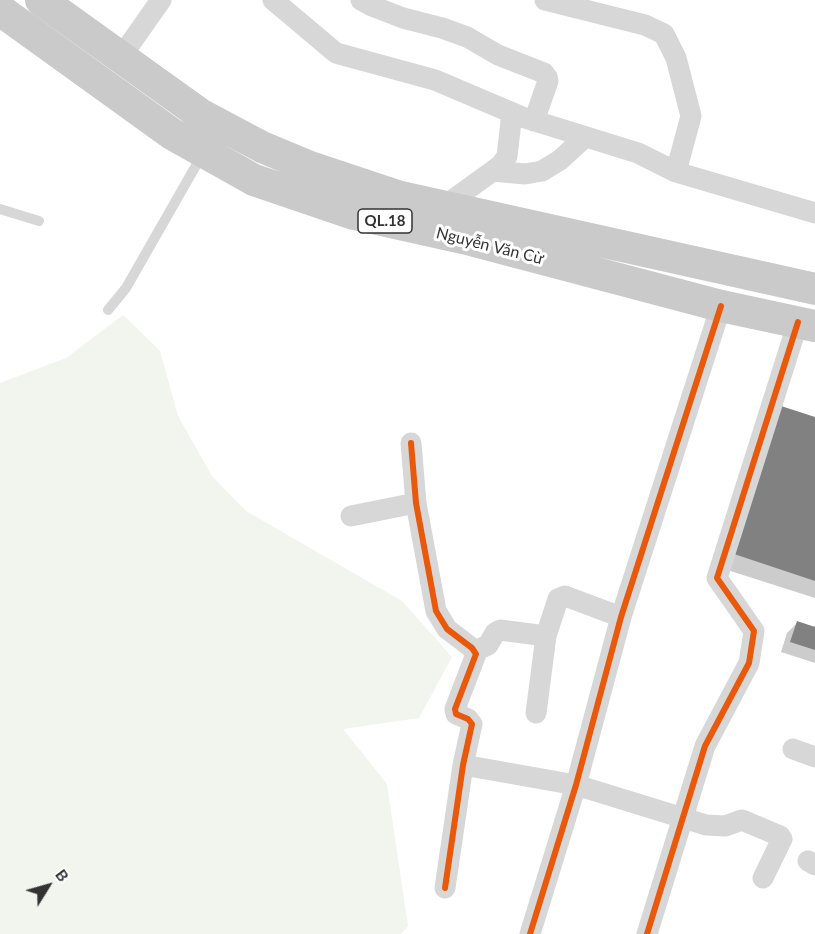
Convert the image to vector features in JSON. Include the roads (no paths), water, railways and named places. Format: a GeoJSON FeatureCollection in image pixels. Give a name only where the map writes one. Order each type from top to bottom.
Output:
{"type":"FeatureCollection","features":[{"type":"Feature","properties":{"kind":"main road","name":"Nguyễn Văn Cừ"},"geometry":{"type":"LineString","coordinates":[[41,0],[201,114],[262,147],[310,167],[397,196],[815,289]]}},
{"type":"Feature","properties":{"kind":"main road","name":"Nguyễn Văn Cừ"},"geometry":{"type":"LineString","coordinates":[[0,10],[172,134],[254,180],[354,214],[471,240],[721,306],[807,324]]}},
{"type":"Feature","properties":{"kind":"street"},"geometry":{"type":"LineString","coordinates":[[121,57],[161,0]]}},
{"type":"Feature","properties":{"kind":"street"},"geometry":{"type":"LineString","coordinates":[[361,0],[403,18],[466,37],[498,55],[544,73],[548,81],[534,121]]}},
{"type":"Feature","properties":{"kind":"street"},"geometry":{"type":"LineString","coordinates":[[545,0],[616,8],[664,34],[676,58],[691,116],[676,172]]}},
{"type":"Feature","properties":{"kind":"street"},"geometry":{"type":"LineString","coordinates":[[277,1],[336,53],[435,80],[534,121],[638,153],[676,172],[815,213]]}},
{"type":"Feature","properties":{"kind":"street"},"geometry":{"type":"LineString","coordinates":[[443,207],[501,165],[507,156],[512,113]]}},
{"type":"Feature","properties":{"kind":"street"},"geometry":{"type":"LineString","coordinates":[[493,171],[525,174],[542,171],[560,160],[584,138]]}},
{"type":"Feature","properties":{"kind":"street"},"geometry":{"type":"LineString","coordinates":[[530,934],[576,785],[621,617],[721,306]]}},
{"type":"Feature","properties":{"kind":"street"},"geometry":{"type":"LineString","coordinates":[[647,934],[705,746],[749,663],[754,631],[717,578],[807,324]]}},
{"type":"Feature","properties":{"kind":"street"},"geometry":{"type":"LineString","coordinates":[[411,443],[416,503],[436,611],[447,629],[475,651]]}},
{"type":"Feature","properties":{"kind":"street"},"geometry":{"type":"LineString","coordinates":[[351,516],[416,503]]}},
{"type":"Feature","properties":{"kind":"street"},"geometry":{"type":"LineString","coordinates":[[536,713],[546,636],[561,597],[565,596],[621,617]]}},
{"type":"Feature","properties":{"kind":"street"},"geometry":{"type":"LineString","coordinates":[[475,651],[488,645],[495,633],[500,630],[546,636]]}},
{"type":"Feature","properties":{"kind":"street"},"geometry":{"type":"LineString","coordinates":[[445,888],[463,765],[472,724],[468,719],[456,714],[455,709],[476,654],[475,651]]}},
{"type":"Feature","properties":{"kind":"street"},"geometry":{"type":"LineString","coordinates":[[793,749],[815,757]]}},
{"type":"Feature","properties":{"kind":"street"},"geometry":{"type":"LineString","coordinates":[[463,765],[576,785],[706,825],[725,826],[742,820],[780,836],[781,842],[764,878]]}},
{"type":"Feature","properties":{"kind":"lane"},"geometry":{"type":"LineString","coordinates":[[108,310],[126,288],[204,152]]}},
{"type":"Feature","properties":{"kind":"lane"},"geometry":{"type":"LineString","coordinates":[[0,210],[39,221]]}}]}
